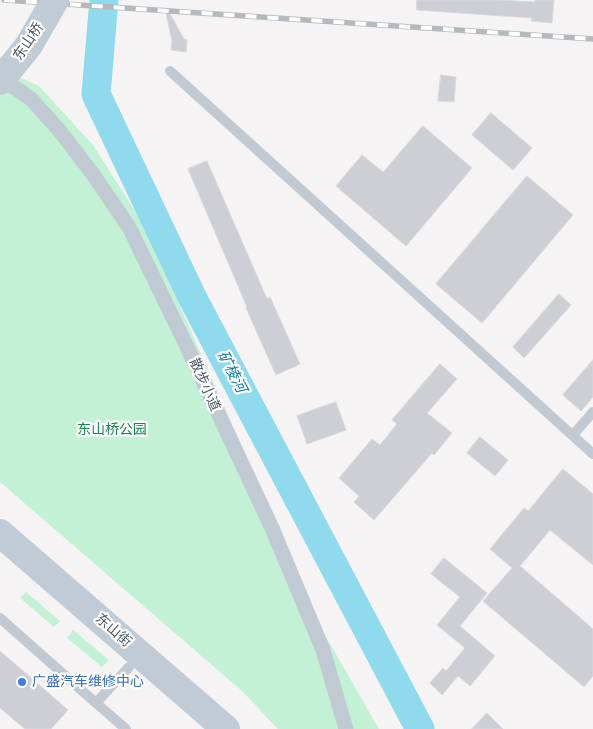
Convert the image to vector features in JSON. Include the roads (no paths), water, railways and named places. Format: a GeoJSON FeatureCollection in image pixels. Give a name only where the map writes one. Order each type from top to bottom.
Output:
{"type":"FeatureCollection","features":[{"type":"Feature","properties":{"kind":"main road","name":"东山桥"},"geometry":{"type":"LineString","coordinates":[[0,81],[29,45],[55,0]]}},
{"type":"Feature","properties":{"kind":"main road","name":"东山街"},"geometry":{"type":"LineString","coordinates":[[0,533],[226,729]]}},
{"type":"Feature","properties":{"kind":"street","name":"散步小道"},"geometry":{"type":"LineString","coordinates":[[0,81],[8,83],[31,99],[59,130],[92,173],[128,227],[188,349],[275,536],[323,650],[346,729]]}},
{"type":"Feature","properties":{"kind":"lane"},"geometry":{"type":"LineString","coordinates":[[170,71],[593,454]]}},
{"type":"Feature","properties":{"kind":"lane"},"geometry":{"type":"LineString","coordinates":[[573,435],[593,412]]}},
{"type":"Feature","properties":{"kind":"lane"},"geometry":{"type":"LineString","coordinates":[[0,618],[126,729]]}},
{"type":"Feature","properties":{"kind":"lane"},"geometry":{"type":"LineString","coordinates":[[96,703],[129,667]]}},
{"type":"Feature","properties":{"kind":"waterway","name":"矿棱河"},"geometry":{"type":"LineString","coordinates":[[104,0],[96,94],[192,297],[420,729]]}},
{"type":"Feature","properties":{"kind":"railway"},"geometry":{"type":"LineString","coordinates":[[4,0],[593,39]]}},
{"type":"Feature","properties":{"kind":"place","name":"广盛汽车维修中心"},"geometry":{"type":"Point","coordinates":[22,682]}},
{"type":"Feature","properties":{"kind":"park label","name":"东山桥公园"},"geometry":{"type":"Point","coordinates":[112,430]}}]}
